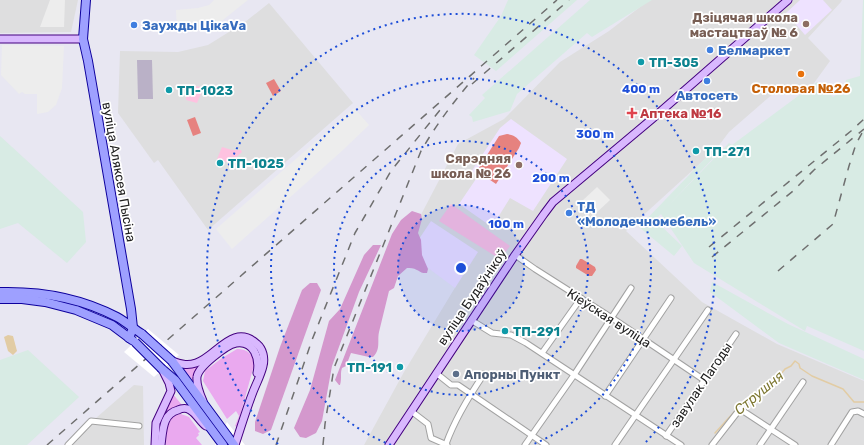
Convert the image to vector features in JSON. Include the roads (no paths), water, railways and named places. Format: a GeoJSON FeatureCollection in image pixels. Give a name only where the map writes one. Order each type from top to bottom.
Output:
{"type":"FeatureCollection","features":[{"type":"Feature","properties":{"kind":"main road","name":"вуліца Аляксея Пысіна"},"geometry":{"type":"LineString","coordinates":[[86,0],[83,39],[133,328]]}},
{"type":"Feature","properties":{"kind":"main road","name":"вуліца Будаўнікоў"},"geometry":{"type":"LineString","coordinates":[[389,445],[515,255],[544,214],[556,200],[652,119],[788,0]]}},
{"type":"Feature","properties":{"kind":"main road"},"geometry":{"type":"LineString","coordinates":[[0,38],[83,39]]}},
{"type":"Feature","properties":{"kind":"main road"},"geometry":{"type":"LineString","coordinates":[[0,292],[46,294],[78,301],[118,318],[142,334],[172,361],[235,445]]}},
{"type":"Feature","properties":{"kind":"main road"},"geometry":{"type":"LineString","coordinates":[[0,299],[45,302],[76,310],[112,325],[132,340],[174,380],[221,442]]}},
{"type":"Feature","properties":{"kind":"main road"},"geometry":{"type":"LineString","coordinates":[[118,318],[125,318],[129,316],[131,310]]}},
{"type":"Feature","properties":{"kind":"main road"},"geometry":{"type":"LineString","coordinates":[[132,340],[133,328]]}},
{"type":"Feature","properties":{"kind":"main road"},"geometry":{"type":"LineString","coordinates":[[172,361],[183,365],[195,364],[234,338],[243,337],[252,339],[260,346],[263,355],[263,366],[252,392]]}},
{"type":"Feature","properties":{"kind":"main road"},"geometry":{"type":"LineString","coordinates":[[203,402],[198,384],[199,371],[204,365],[228,347],[236,343],[247,345],[257,356],[258,366],[252,392],[235,445]]}},
{"type":"Feature","properties":{"kind":"main road"},"geometry":{"type":"LineString","coordinates":[[155,445],[156,423],[171,391],[162,369]]}},
{"type":"Feature","properties":{"kind":"main road"},"geometry":{"type":"LineString","coordinates":[[162,445],[165,421],[168,415],[176,410],[183,409],[192,411],[202,423],[211,429]]}},
{"type":"Feature","properties":{"kind":"street","name":"Кіеўская вуліца"},"geometry":{"type":"LineString","coordinates":[[515,255],[535,270],[612,318],[704,380]]}},
{"type":"Feature","properties":{"kind":"street"},"geometry":{"type":"LineString","coordinates":[[525,445],[574,375],[631,288]]}},
{"type":"Feature","properties":{"kind":"street"},"geometry":{"type":"LineString","coordinates":[[542,353],[581,298]]}},
{"type":"Feature","properties":{"kind":"street"},"geometry":{"type":"LineString","coordinates":[[605,396],[670,298]]}},
{"type":"Feature","properties":{"kind":"street"},"geometry":{"type":"LineString","coordinates":[[615,445],[708,310]]}},
{"type":"Feature","properties":{"kind":"street"},"geometry":{"type":"LineString","coordinates":[[472,320],[492,333],[511,335],[520,339],[681,445]]}},
{"type":"Feature","properties":{"kind":"street","name":"завулак Лагоды"},"geometry":{"type":"LineString","coordinates":[[666,436],[736,334]]}},
{"type":"Feature","properties":{"kind":"street"},"geometry":{"type":"LineString","coordinates":[[436,373],[452,385],[458,385],[546,445]]}},
{"type":"Feature","properties":{"kind":"street"},"geometry":{"type":"LineString","coordinates":[[411,412],[428,424],[429,434],[432,438],[447,445],[457,419],[484,374]]}},
{"type":"Feature","properties":{"kind":"street"},"geometry":{"type":"LineString","coordinates":[[760,445],[803,382]]}},
{"type":"Feature","properties":{"kind":"street"},"geometry":{"type":"LineString","coordinates":[[712,445],[740,409],[795,445]]}},
{"type":"Feature","properties":{"kind":"street"},"geometry":{"type":"LineString","coordinates":[[831,445],[852,412],[858,411],[864,414]]}},
{"type":"Feature","properties":{"kind":"street"},"geometry":{"type":"LineString","coordinates":[[68,445],[91,421],[139,426]]}},
{"type":"Feature","properties":{"kind":"waterway","name":"Струшня"},"geometry":{"type":"LineString","coordinates":[[739,407],[772,385],[785,369],[791,366],[795,361],[799,364],[800,368],[812,376],[843,389],[854,402],[864,402]]}},
{"type":"Feature","properties":{"kind":"waterway","name":"Струшня"},"geometry":{"type":"LineString","coordinates":[[715,433],[735,411]]}},
{"type":"Feature","properties":{"kind":"railway"},"geometry":{"type":"LineString","coordinates":[[47,445],[557,0]]}},
{"type":"Feature","properties":{"kind":"railway"},"geometry":{"type":"LineString","coordinates":[[472,84],[569,0]]}},
{"type":"Feature","properties":{"kind":"railway"},"geometry":{"type":"LineString","coordinates":[[323,445],[334,368],[421,151],[459,95],[474,78]]}},
{"type":"Feature","properties":{"kind":"railway"},"geometry":{"type":"LineString","coordinates":[[276,445],[312,340],[355,233],[391,171],[444,105]]}},
{"type":"Feature","properties":{"kind":"railway"},"geometry":{"type":"LineString","coordinates":[[709,247],[864,119]]}},
{"type":"Feature","properties":{"kind":"railway"},"geometry":{"type":"LineString","coordinates":[[712,257],[793,191],[814,170],[864,129]]}},
{"type":"Feature","properties":{"kind":"railway"},"geometry":{"type":"LineString","coordinates":[[778,271],[833,224],[856,144],[862,133]]}},
{"type":"Feature","properties":{"kind":"place","name":"Дзіцячая школа мастацтваў № 6"},"geometry":{"type":"Point","coordinates":[806,24]}},
{"type":"Feature","properties":{"kind":"place","name":"Заужды ЦікаVа"},"geometry":{"type":"Point","coordinates":[134,25]}},
{"type":"Feature","properties":{"kind":"place","name":"Белмаркет"},"geometry":{"type":"Point","coordinates":[710,50]}},
{"type":"Feature","properties":{"kind":"place","name":"ТП-305"},"geometry":{"type":"Point","coordinates":[641,62]}},
{"type":"Feature","properties":{"kind":"place","name":"Столовая №26"},"geometry":{"type":"Point","coordinates":[801,74]}},
{"type":"Feature","properties":{"kind":"place","name":"Автосеть"},"geometry":{"type":"Point","coordinates":[707,81]}},
{"type":"Feature","properties":{"kind":"place","name":"ТП-1023"},"geometry":{"type":"Point","coordinates":[169,90]}},
{"type":"Feature","properties":{"kind":"place","name":"Аптека №16"},"geometry":{"type":"Point","coordinates":[632,113]}},
{"type":"Feature","properties":{"kind":"place","name":"ТП-271"},"geometry":{"type":"Point","coordinates":[696,151]}},
{"type":"Feature","properties":{"kind":"place","name":"ТП-1025"},"geometry":{"type":"Point","coordinates":[220,163]}},
{"type":"Feature","properties":{"kind":"place","name":"Сярэдняя школа № 26"},"geometry":{"type":"Point","coordinates":[519,165]}},
{"type":"Feature","properties":{"kind":"place","name":"ТД «Молодечномебель»"},"geometry":{"type":"Point","coordinates":[569,213]}},
{"type":"Feature","properties":{"kind":"place","name":"ТП-291"},"geometry":{"type":"Point","coordinates":[505,331]}},
{"type":"Feature","properties":{"kind":"place","name":"ТП-191"},"geometry":{"type":"Point","coordinates":[400,367]}},
{"type":"Feature","properties":{"kind":"place","name":"Апорны Пункт"},"geometry":{"type":"Point","coordinates":[456,374]}}]}
